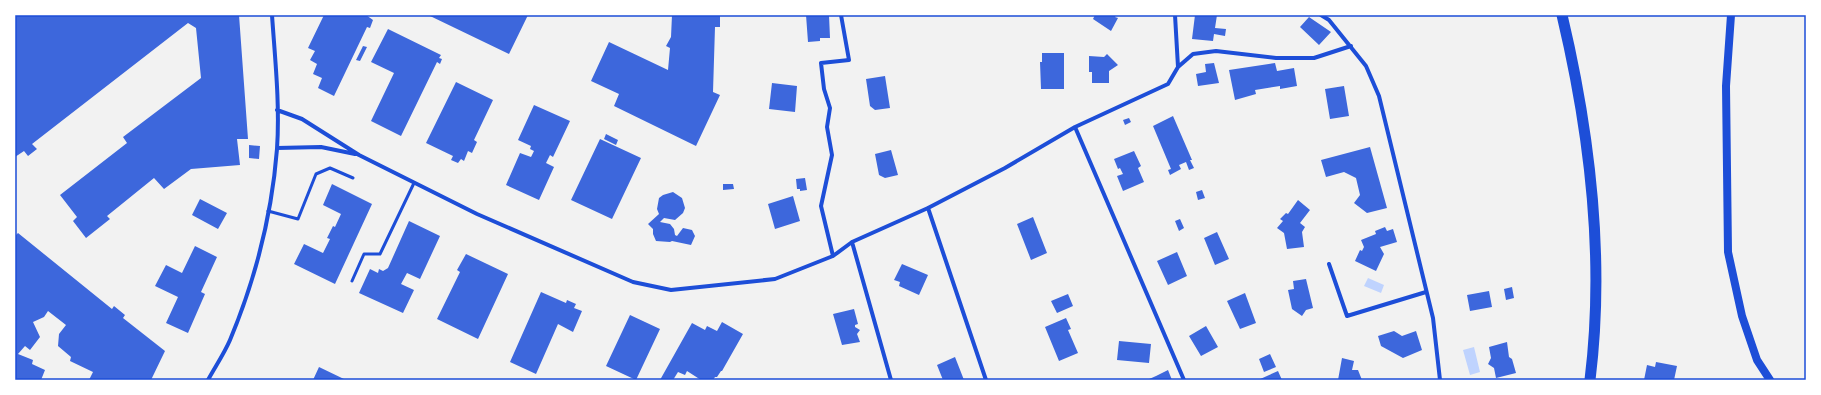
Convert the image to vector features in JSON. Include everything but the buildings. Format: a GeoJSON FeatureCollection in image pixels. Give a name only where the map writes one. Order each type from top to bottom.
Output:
{"type":"FeatureCollection","features":[{"type":"Feature","properties":{"kind":"highway"},"geometry":{"type":"LineString","coordinates":[[1562,15],[1586,135],[1591,190],[1594,290],[1590,380]]}},
{"type":"Feature","properties":{"kind":"main road"},"geometry":{"type":"LineString","coordinates":[[1730,15],[1726,86],[1728,252],[1742,316],[1757,360],[1770,380]]}},
{"type":"Feature","properties":{"kind":"street"},"geometry":{"type":"LineString","coordinates":[[208,380],[230,341],[251,284],[274,182],[277,148],[278,95],[272,15]]}},
{"type":"Feature","properties":{"kind":"street"},"geometry":{"type":"LineString","coordinates":[[833,256],[821,206],[832,155],[827,127],[830,108],[824,90],[821,64],[849,60],[840,15]]}},
{"type":"Feature","properties":{"kind":"street"},"geometry":{"type":"LineString","coordinates":[[1175,15],[1178,67]]}},
{"type":"Feature","properties":{"kind":"street"},"geometry":{"type":"LineString","coordinates":[[1321,15],[1329,20],[1366,66],[1379,96],[1432,318],[1440,380]]}},
{"type":"Feature","properties":{"kind":"street"},"geometry":{"type":"LineString","coordinates":[[277,110],[302,119],[359,155],[477,214],[633,282],[670,290],[775,278],[833,256],[852,242],[928,208],[1005,168],[1075,127],[1168,84],[1178,67],[1193,54],[1216,51],[1276,58],[1314,58],[1351,46]]}},
{"type":"Feature","properties":{"kind":"street"},"geometry":{"type":"LineString","coordinates":[[1075,127],[1184,380]]}},
{"type":"Feature","properties":{"kind":"street"},"geometry":{"type":"LineString","coordinates":[[277,148],[333,148],[359,155]]}},
{"type":"Feature","properties":{"kind":"street"},"geometry":{"type":"LineString","coordinates":[[928,208],[986,380]]}},
{"type":"Feature","properties":{"kind":"street"},"geometry":{"type":"LineString","coordinates":[[852,242],[891,380]]}},
{"type":"Feature","properties":{"kind":"street"},"geometry":{"type":"LineString","coordinates":[[1329,264],[1347,316],[1426,292]]}},
{"type":"Feature","properties":{"kind":"lane"},"geometry":{"type":"LineString","coordinates":[[268,211],[298,219],[316,174],[330,168],[353,178]]}},
{"type":"Feature","properties":{"kind":"lane"},"geometry":{"type":"LineString","coordinates":[[352,281],[364,254],[380,254],[414,183]]}},
{"type":"Feature","properties":{"kind":"water"},"geometry":{"type":"Polygon","coordinates":[[[1368,278],[1384,285],[1381,293],[1364,286],[1368,278]]]}},
{"type":"Feature","properties":{"kind":"water"},"geometry":{"type":"Polygon","coordinates":[[[1474,347],[1480,372],[1470,375],[1463,350],[1474,347]]]}}]}
